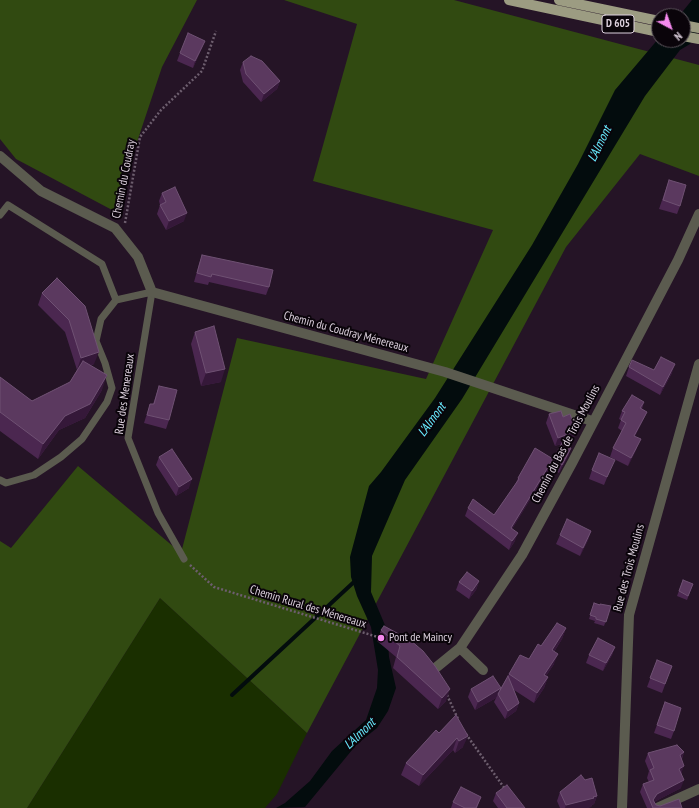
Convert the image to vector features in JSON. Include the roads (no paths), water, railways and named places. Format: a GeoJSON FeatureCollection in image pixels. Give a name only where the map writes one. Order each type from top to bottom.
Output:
{"type":"FeatureCollection","features":[{"type":"Feature","properties":{"kind":"main road","name":"D 605"},"geometry":{"type":"LineString","coordinates":[[510,0],[651,30]]}},
{"type":"Feature","properties":{"kind":"main road","name":"D 605"},"geometry":{"type":"LineString","coordinates":[[559,0],[651,19]]}},
{"type":"Feature","properties":{"kind":"street"},"geometry":{"type":"LineString","coordinates":[[0,156],[41,191],[115,228],[138,257],[152,292]]}},
{"type":"Feature","properties":{"kind":"street","name":"Chemin du Bas de Trois Moulins"},"geometry":{"type":"LineString","coordinates":[[433,670],[460,648],[522,555],[678,260],[699,214]]}},
{"type":"Feature","properties":{"kind":"street","name":"Chemin du Coudray Ménereaux"},"geometry":{"type":"LineString","coordinates":[[152,292],[445,372],[592,421]]}},
{"type":"Feature","properties":{"kind":"street","name":"Rue des Trois Moulins"},"geometry":{"type":"LineString","coordinates":[[622,808],[629,614],[699,364]]}},
{"type":"Feature","properties":{"kind":"street"},"geometry":{"type":"LineString","coordinates":[[460,648],[483,670]]}},
{"type":"Feature","properties":{"kind":"street"},"geometry":{"type":"LineString","coordinates":[[657,808],[699,789]]}},
{"type":"Feature","properties":{"kind":"lane"},"geometry":{"type":"LineString","coordinates":[[0,215],[8,205],[102,264],[116,300]]}},
{"type":"Feature","properties":{"kind":"lane"},"geometry":{"type":"LineString","coordinates":[[0,480],[6,483],[34,474],[61,457],[82,439],[107,402],[112,388],[105,362],[96,341],[101,319],[116,300],[152,292]]}},
{"type":"Feature","properties":{"kind":"lane","name":"Rue des Menereaux"},"geometry":{"type":"LineString","coordinates":[[152,292],[128,438],[158,514],[184,559]]}},
{"type":"Feature","properties":{"kind":"water"},"geometry":{"type":"Polygon","coordinates":[[[692,0],[699,0],[699,30],[691,42],[691,8],[686,8],[692,0]]]}},
{"type":"Feature","properties":{"kind":"water","name":"L'Almont"},"geometry":{"type":"Polygon","coordinates":[[[651,47],[683,48],[680,50],[645,96],[462,399],[405,480],[372,556],[371,592],[387,630],[389,657],[396,688],[388,711],[377,728],[357,744],[305,807],[276,808],[285,803],[310,781],[332,751],[366,720],[377,688],[378,670],[371,627],[357,596],[351,577],[350,557],[369,486],[381,472],[435,398],[532,245],[578,164],[615,90],[651,47]]]}},
{"type":"Feature","properties":{"kind":"waterway"},"geometry":{"type":"LineString","coordinates":[[232,695],[355,581]]}},
{"type":"Feature","properties":{"kind":"place","name":"Pont de Maincy"},"geometry":{"type":"Point","coordinates":[381,638]}}]}
